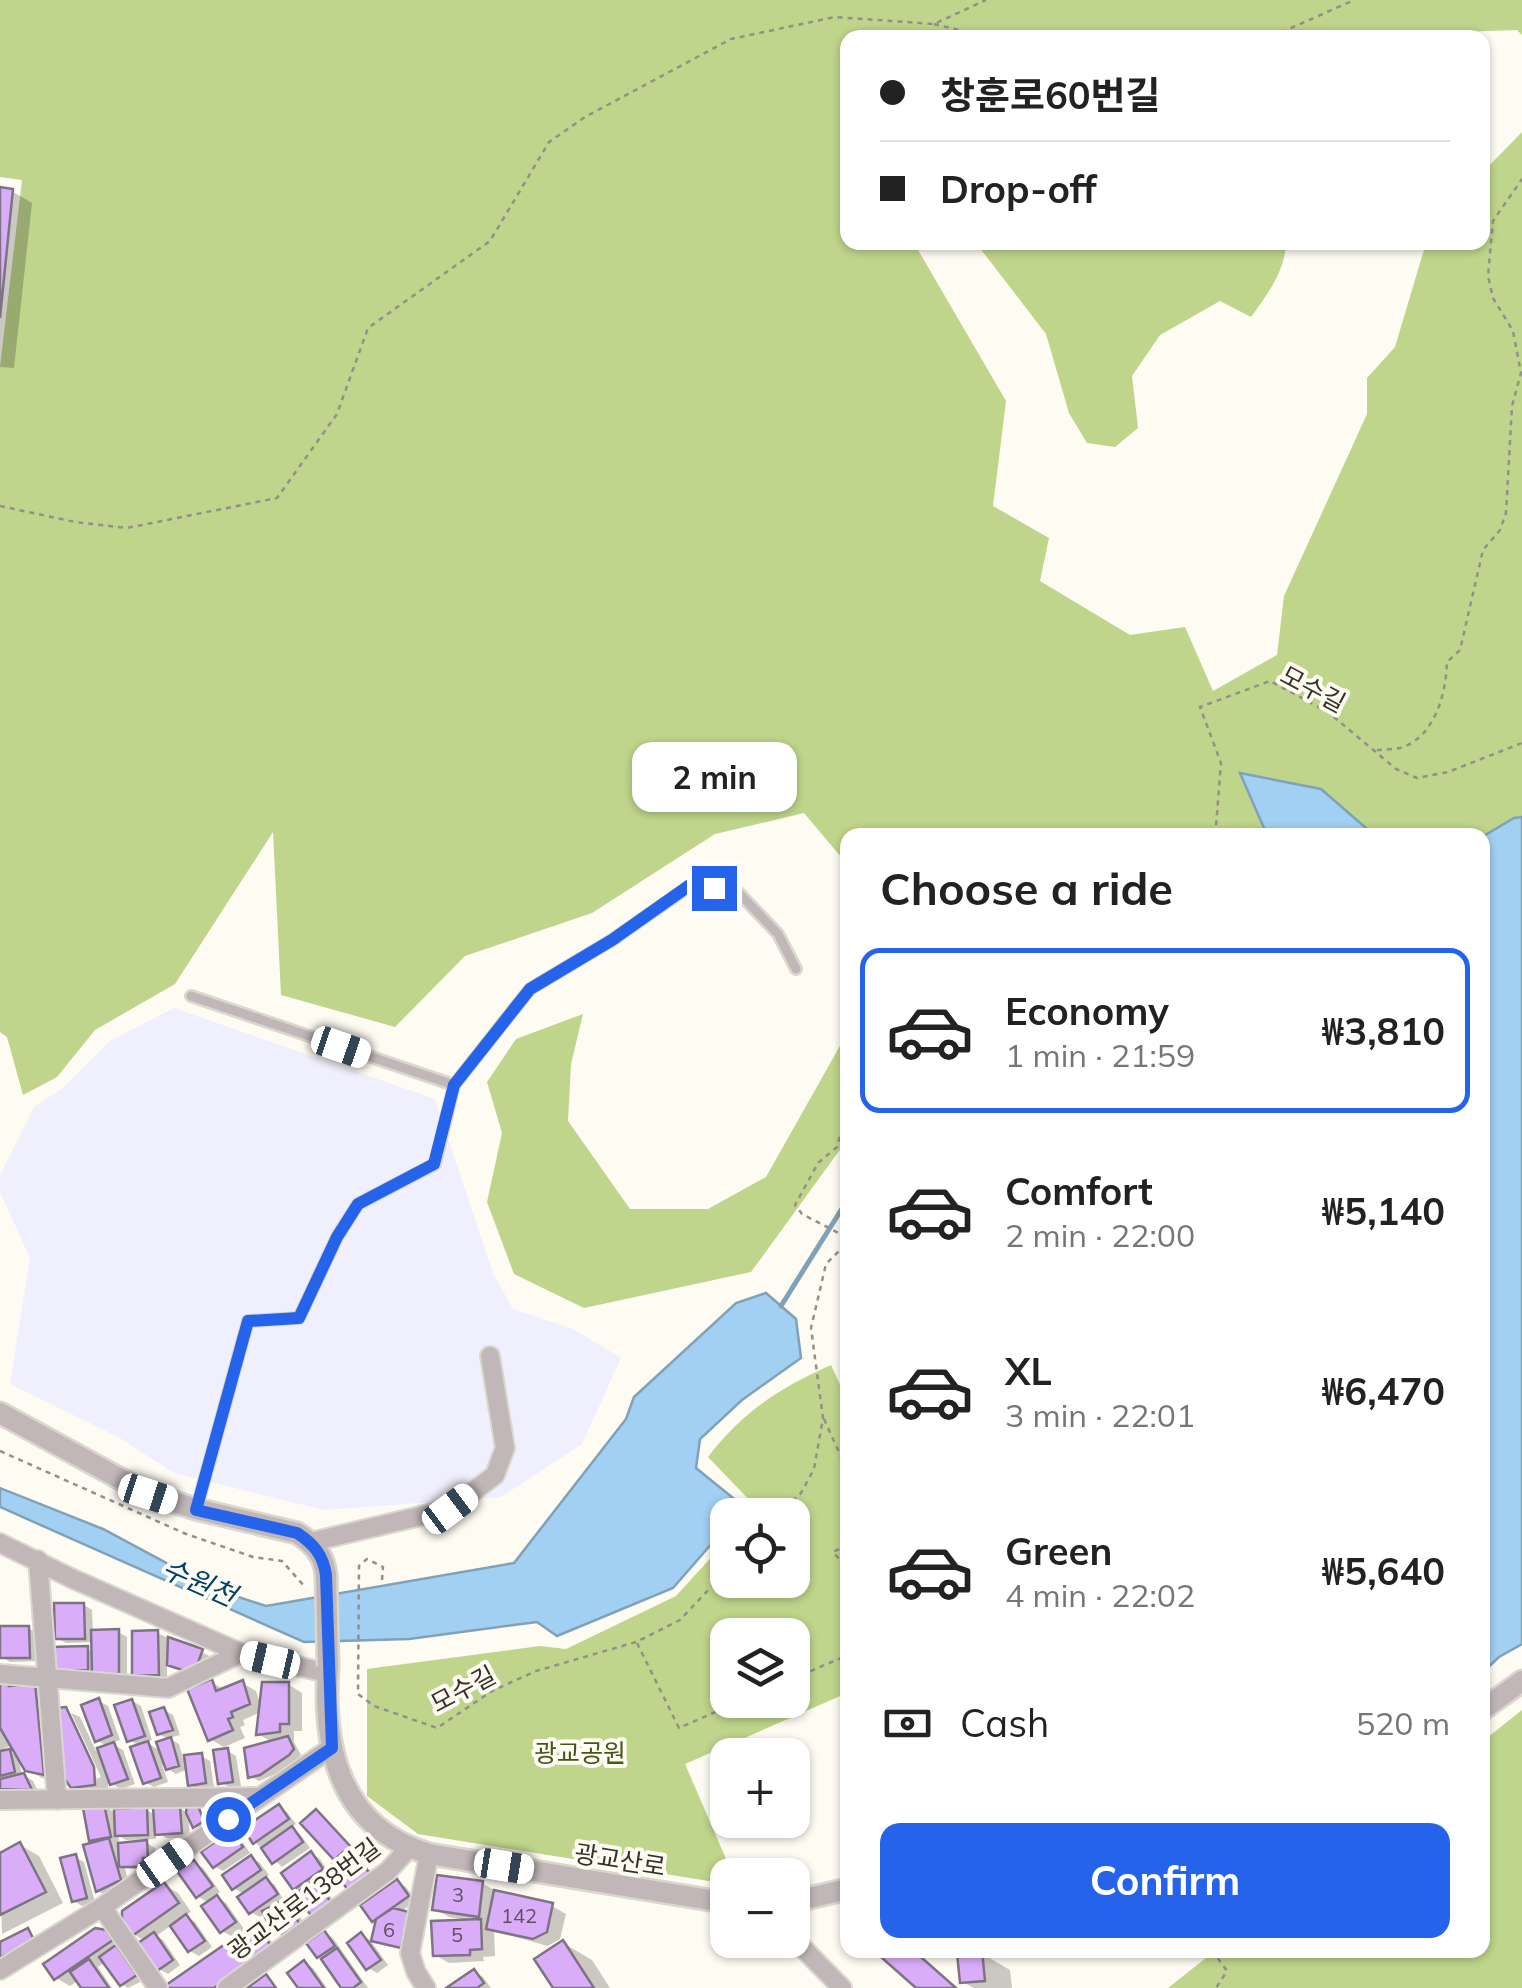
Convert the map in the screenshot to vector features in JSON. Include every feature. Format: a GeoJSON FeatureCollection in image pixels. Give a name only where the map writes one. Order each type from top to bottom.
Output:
{"type":"FeatureCollection","features":[{"type":"Feature","properties":{"kind":"street"},"geometry":{"type":"LineString","coordinates":[[0,1412],[148,1494],[196,1510],[297,1533],[311,1542],[450,1509],[495,1475],[505,1448],[490,1356]]}},
{"type":"Feature","properties":{"kind":"street","name":"광교산로"},"geometry":{"type":"LineString","coordinates":[[311,1542],[325,1564],[332,1748],[348,1794],[364,1818],[383,1834],[419,1851],[710,1900]]}},
{"type":"Feature","properties":{"kind":"street"},"geometry":{"type":"LineString","coordinates":[[0,1543],[241,1653],[327,1670]]}},
{"type":"Feature","properties":{"kind":"street"},"geometry":{"type":"LineString","coordinates":[[38,1560],[57,1800]]}},
{"type":"Feature","properties":{"kind":"street"},"geometry":{"type":"LineString","coordinates":[[0,1674],[168,1688],[241,1653]]}},
{"type":"Feature","properties":{"kind":"street"},"geometry":{"type":"LineString","coordinates":[[1490,1704],[1522,1681]]}},
{"type":"Feature","properties":{"kind":"street"},"geometry":{"type":"LineString","coordinates":[[0,1970],[102,1907],[332,1748]]}},
{"type":"Feature","properties":{"kind":"street"},"geometry":{"type":"LineString","coordinates":[[0,1800],[259,1797]]}},
{"type":"Feature","properties":{"kind":"street"},"geometry":{"type":"LineString","coordinates":[[419,1851],[410,1953],[426,1988]]}},
{"type":"Feature","properties":{"kind":"street","name":"광교산로138번길"},"geometry":{"type":"LineString","coordinates":[[227,1988],[419,1851]]}},
{"type":"Feature","properties":{"kind":"street"},"geometry":{"type":"LineString","coordinates":[[810,1898],[840,1891]]}},
{"type":"Feature","properties":{"kind":"street"},"geometry":{"type":"LineString","coordinates":[[102,1907],[158,1988]]}},
{"type":"Feature","properties":{"kind":"street"},"geometry":{"type":"LineString","coordinates":[[810,1955],[842,1988]]}},
{"type":"Feature","properties":{"kind":"lane"},"geometry":{"type":"LineString","coordinates":[[196,1510],[248,1321],[299,1318],[337,1237],[358,1204],[434,1164],[454,1085],[530,989],[612,940],[690,885],[738,892],[778,934],[796,969]]}},
{"type":"Feature","properties":{"kind":"lane"},"geometry":{"type":"LineString","coordinates":[[191,996],[454,1085]]}},
{"type":"Feature","properties":{"kind":"path"},"geometry":{"type":"LineString","coordinates":[[934,24],[986,0]]}},
{"type":"Feature","properties":{"kind":"path"},"geometry":{"type":"LineString","coordinates":[[1287,30],[1354,0]]}},
{"type":"Feature","properties":{"kind":"path"},"geometry":{"type":"LineString","coordinates":[[0,506],[75,522],[128,528],[276,498],[337,414],[368,328],[490,240],[549,142],[585,117],[731,39],[835,16],[934,24],[958,30]]}},
{"type":"Feature","properties":{"kind":"path"},"geometry":{"type":"LineString","coordinates":[[1377,750],[1405,748],[1418,738],[1443,700],[1447,662],[1460,650],[1483,550],[1500,530],[1506,514],[1512,406],[1522,373],[1514,331],[1493,298],[1488,276],[1493,221],[1522,179]]}},
{"type":"Feature","properties":{"kind":"path","name":"모수길"},"geometry":{"type":"LineString","coordinates":[[1216,828],[1221,763],[1200,708],[1270,680],[1328,712],[1396,769],[1417,778],[1448,772],[1522,743]]}},
{"type":"Feature","properties":{"kind":"path"},"geometry":{"type":"LineString","coordinates":[[840,1134],[836,1147],[818,1163],[795,1205],[802,1214],[840,1235]]}},
{"type":"Feature","properties":{"kind":"path"},"geometry":{"type":"LineString","coordinates":[[840,1249],[826,1264],[811,1328],[823,1418],[840,1455]]}},
{"type":"Feature","properties":{"kind":"path"},"geometry":{"type":"LineString","coordinates":[[796,1498],[814,1469],[823,1418]]}},
{"type":"Feature","properties":{"kind":"path"},"geometry":{"type":"LineString","coordinates":[[0,1451],[186,1534],[282,1562],[307,1588]]}},
{"type":"Feature","properties":{"kind":"path","name":"모수길"},"geometry":{"type":"LineString","coordinates":[[382,1580],[383,1567],[367,1560],[359,1566],[358,1694],[374,1706],[437,1728],[492,1692],[536,1671],[636,1642],[680,1620],[710,1588]]}},
{"type":"Feature","properties":{"kind":"path"},"geometry":{"type":"LineString","coordinates":[[636,1642],[678,1728],[710,1714]]}},
{"type":"Feature","properties":{"kind":"path"},"geometry":{"type":"LineString","coordinates":[[810,1671],[840,1658]]}},
{"type":"Feature","properties":{"kind":"path"},"geometry":{"type":"LineString","coordinates":[[1216,1988],[1227,1971],[1218,1958]]}},
{"type":"Feature","properties":{"kind":"shaded area"},"geometry":{"type":"Polygon","coordinates":[[[174,1008],[435,1099],[493,1273],[513,1309],[573,1329],[621,1358],[582,1444],[501,1497],[324,1510],[174,1473],[118,1437],[10,1384],[30,1258],[0,1192],[0,1175],[35,1106],[63,1088],[110,1041],[174,1008]]]}},
{"type":"Feature","properties":{"kind":"green space"},"geometry":{"type":"Polygon","coordinates":[[[0,0],[1522,0],[1522,35],[1517,30],[840,30],[840,250],[918,250],[1006,401],[993,506],[1049,538],[1040,581],[1130,635],[1185,627],[1213,691],[1277,655],[1284,596],[1367,414],[1367,378],[1395,347],[1424,250],[1490,250],[1490,165],[1522,132],[1522,817],[1490,833],[1490,828],[1366,828],[1320,788],[1241,774],[1264,828],[840,828],[840,856],[804,813],[715,834],[592,913],[465,956],[395,1027],[281,995],[273,832],[175,984],[95,1030],[57,1077],[23,1095],[7,1037],[0,1032],[0,367],[22,180],[0,177],[0,0]]]}},
{"type":"Feature","properties":{"kind":"green space"},"geometry":{"type":"Polygon","coordinates":[[[981,250],[1285,250],[1279,273],[1251,317],[1220,301],[1160,335],[1132,376],[1138,428],[1115,447],[1087,443],[1069,413],[1046,334],[981,250]]]}},
{"type":"Feature","properties":{"kind":"green space"},"geometry":{"type":"Polygon","coordinates":[[[583,1014],[571,1064],[568,1121],[630,1209],[708,1209],[766,1177],[840,1046],[840,1150],[751,1272],[584,1308],[514,1274],[487,1202],[502,1133],[487,1082],[516,1039],[583,1014]]]}},
{"type":"Feature","properties":{"kind":"green space","name":"광교공원"},"geometry":{"type":"Polygon","coordinates":[[[831,1365],[840,1385],[840,1696],[810,1709],[810,1618],[710,1618],[710,1718],[790,1718],[744,1738],[710,1738],[710,1753],[685,1764],[710,1822],[710,1838],[717,1838],[726,1858],[710,1858],[710,1881],[418,1834],[367,1796],[367,1669],[540,1646],[566,1649],[676,1596],[710,1559],[710,1598],[810,1598],[810,1498],[747,1498],[708,1457],[749,1414],[778,1392],[831,1365]]]}},
{"type":"Feature","properties":{"kind":"green space"},"geometry":{"type":"Polygon","coordinates":[[[1522,1710],[1522,1988],[1168,1988],[1206,1958],[1490,1958],[1490,1735],[1522,1710]]]}},
{"type":"Feature","properties":{"kind":"water"},"geometry":{"type":"Polygon","coordinates":[[[1240,773],[1321,789],[1366,828],[1264,828],[1240,773]]]}},
{"type":"Feature","properties":{"kind":"water"},"geometry":{"type":"Polygon","coordinates":[[[1522,817],[1522,1644],[1490,1665],[1490,832],[1522,817]]]}},
{"type":"Feature","properties":{"kind":"water","name":"수원천"},"geometry":{"type":"Polygon","coordinates":[[[766,1293],[796,1319],[801,1358],[742,1400],[700,1439],[696,1468],[733,1498],[710,1498],[710,1546],[673,1588],[557,1636],[537,1622],[409,1639],[304,1642],[0,1507],[0,1488],[103,1529],[217,1590],[266,1606],[514,1563],[626,1419],[634,1397],[736,1303],[766,1293]]]}},
{"type":"Feature","properties":{"kind":"building"},"geometry":{"type":"Polygon","coordinates":[[[0,187],[13,189],[0,318],[0,187]]]}},
{"type":"Feature","properties":{"kind":"building"},"geometry":{"type":"Polygon","coordinates":[[[54,1603],[84,1603],[85,1639],[55,1639],[54,1603]]]}},
{"type":"Feature","properties":{"kind":"building"},"geometry":{"type":"Polygon","coordinates":[[[0,1626],[29,1626],[30,1658],[0,1658],[0,1626]]]}},
{"type":"Feature","properties":{"kind":"building"},"geometry":{"type":"Polygon","coordinates":[[[119,1629],[119,1674],[92,1674],[91,1630],[119,1629]]]}},
{"type":"Feature","properties":{"kind":"building"},"geometry":{"type":"Polygon","coordinates":[[[158,1630],[159,1675],[132,1676],[132,1631],[158,1630]]]}},
{"type":"Feature","properties":{"kind":"building"},"geometry":{"type":"Polygon","coordinates":[[[168,1637],[203,1649],[194,1674],[167,1665],[168,1637]]]}},
{"type":"Feature","properties":{"kind":"building"},"geometry":{"type":"Polygon","coordinates":[[[88,1646],[88,1670],[50,1671],[49,1647],[88,1646]]]}},
{"type":"Feature","properties":{"kind":"building"},"geometry":{"type":"Polygon","coordinates":[[[212,1679],[216,1691],[243,1680],[250,1704],[231,1712],[233,1717],[228,1719],[233,1730],[208,1741],[187,1689],[212,1679]]]}},
{"type":"Feature","properties":{"kind":"building"},"geometry":{"type":"Polygon","coordinates":[[[9,1681],[9,1686],[35,1683],[44,1775],[25,1771],[0,1728],[0,1682],[9,1681]]]}},
{"type":"Feature","properties":{"kind":"building"},"geometry":{"type":"Polygon","coordinates":[[[262,1682],[289,1682],[289,1724],[280,1724],[280,1732],[256,1735],[262,1682]]]}},
{"type":"Feature","properties":{"kind":"building"},"geometry":{"type":"Polygon","coordinates":[[[99,1698],[112,1735],[95,1742],[81,1705],[99,1698]]]}},
{"type":"Feature","properties":{"kind":"building"},"geometry":{"type":"Polygon","coordinates":[[[132,1699],[145,1736],[127,1742],[114,1705],[132,1699]]]}},
{"type":"Feature","properties":{"kind":"building"},"geometry":{"type":"Polygon","coordinates":[[[66,1707],[94,1767],[95,1785],[71,1788],[61,1774],[55,1708],[66,1707]]]}},
{"type":"Feature","properties":{"kind":"building"},"geometry":{"type":"Polygon","coordinates":[[[164,1707],[173,1730],[157,1735],[149,1712],[164,1707]]]}},
{"type":"Feature","properties":{"kind":"building"},"geometry":{"type":"Polygon","coordinates":[[[288,1736],[294,1749],[289,1755],[260,1775],[248,1778],[244,1748],[288,1736]]]}},
{"type":"Feature","properties":{"kind":"building"},"geometry":{"type":"Polygon","coordinates":[[[171,1737],[179,1766],[166,1770],[156,1742],[171,1737]]]}},
{"type":"Feature","properties":{"kind":"building"},"geometry":{"type":"Polygon","coordinates":[[[148,1741],[161,1778],[143,1784],[130,1747],[148,1741]]]}},
{"type":"Feature","properties":{"kind":"building"},"geometry":{"type":"Polygon","coordinates":[[[114,1742],[128,1779],[110,1785],[97,1748],[114,1742]]]}},
{"type":"Feature","properties":{"kind":"building"},"geometry":{"type":"Polygon","coordinates":[[[228,1748],[233,1782],[218,1784],[213,1750],[228,1748]]]}},
{"type":"Feature","properties":{"kind":"building"},"geometry":{"type":"Polygon","coordinates":[[[10,1749],[15,1772],[0,1776],[0,1751],[10,1749]]]}},
{"type":"Feature","properties":{"kind":"building"},"geometry":{"type":"Polygon","coordinates":[[[202,1753],[206,1783],[188,1786],[184,1755],[202,1753]]]}},
{"type":"Feature","properties":{"kind":"building"},"geometry":{"type":"Polygon","coordinates":[[[24,1773],[32,1790],[0,1789],[0,1779],[24,1773]]]}},
{"type":"Feature","properties":{"kind":"building"},"geometry":{"type":"Polygon","coordinates":[[[187,1803],[197,1803],[204,1821],[193,1828],[186,1813],[187,1803]]]}},
{"type":"Feature","properties":{"kind":"building"},"geometry":{"type":"Polygon","coordinates":[[[104,1804],[111,1837],[89,1841],[83,1808],[104,1804]]]}},
{"type":"Feature","properties":{"kind":"building"},"geometry":{"type":"Polygon","coordinates":[[[279,1804],[289,1819],[253,1844],[243,1828],[279,1804]]]}},
{"type":"Feature","properties":{"kind":"building"},"geometry":{"type":"Polygon","coordinates":[[[180,1806],[182,1833],[155,1835],[153,1807],[180,1806]]]}},
{"type":"Feature","properties":{"kind":"building"},"geometry":{"type":"Polygon","coordinates":[[[147,1807],[148,1835],[115,1836],[114,1809],[147,1807]]]}},
{"type":"Feature","properties":{"kind":"building"},"geometry":{"type":"Polygon","coordinates":[[[316,1809],[350,1846],[334,1860],[300,1823],[316,1809]]]}},
{"type":"Feature","properties":{"kind":"building"},"geometry":{"type":"Polygon","coordinates":[[[292,1826],[303,1842],[272,1864],[261,1848],[292,1826]]]}},
{"type":"Feature","properties":{"kind":"building"},"geometry":{"type":"Polygon","coordinates":[[[231,1830],[243,1847],[213,1868],[201,1852],[231,1830]]]}},
{"type":"Feature","properties":{"kind":"building"},"geometry":{"type":"Polygon","coordinates":[[[109,1838],[121,1880],[96,1892],[83,1845],[109,1838]]]}},
{"type":"Feature","properties":{"kind":"building"},"geometry":{"type":"Polygon","coordinates":[[[147,1840],[148,1858],[143,1858],[143,1867],[119,1867],[118,1843],[147,1840]]]}},
{"type":"Feature","properties":{"kind":"building"},"geometry":{"type":"Polygon","coordinates":[[[20,1842],[46,1892],[0,1915],[0,1853],[20,1842]]]}},
{"type":"Feature","properties":{"kind":"building"},"geometry":{"type":"Polygon","coordinates":[[[352,1849],[370,1874],[348,1890],[330,1866],[352,1849]]]}},
{"type":"Feature","properties":{"kind":"building"},"geometry":{"type":"Polygon","coordinates":[[[311,1851],[323,1869],[293,1890],[281,1873],[311,1851]]]}},
{"type":"Feature","properties":{"kind":"building"},"geometry":{"type":"Polygon","coordinates":[[[76,1854],[87,1898],[72,1902],[60,1858],[76,1854]]]}},
{"type":"Feature","properties":{"kind":"building"},"geometry":{"type":"Polygon","coordinates":[[[251,1855],[261,1870],[232,1890],[222,1875],[251,1855]]]}},
{"type":"Feature","properties":{"kind":"building"},"geometry":{"type":"Polygon","coordinates":[[[194,1860],[213,1886],[196,1898],[177,1871],[194,1860]]]}},
{"type":"Feature","properties":{"kind":"building"},"geometry":{"type":"Polygon","coordinates":[[[437,1875],[483,1881],[479,1917],[432,1910],[437,1875]]]}},
{"type":"Feature","properties":{"kind":"building"},"geometry":{"type":"Polygon","coordinates":[[[266,1877],[278,1894],[249,1914],[237,1897],[266,1877]]]}},
{"type":"Feature","properties":{"kind":"building"},"geometry":{"type":"Polygon","coordinates":[[[315,1879],[332,1904],[313,1918],[295,1894],[315,1879]]]}},
{"type":"Feature","properties":{"kind":"building"},"geometry":{"type":"Polygon","coordinates":[[[397,1879],[409,1896],[372,1922],[360,1905],[397,1879]]]}},
{"type":"Feature","properties":{"kind":"building"},"geometry":{"type":"Polygon","coordinates":[[[164,1882],[179,1903],[132,1936],[122,1921],[122,1911],[164,1882]]]}},
{"type":"Feature","properties":{"kind":"building"},"geometry":{"type":"Polygon","coordinates":[[[494,1890],[553,1903],[547,1932],[533,1939],[486,1929],[494,1890]]]}},
{"type":"Feature","properties":{"kind":"building"},"geometry":{"type":"Polygon","coordinates":[[[217,1895],[236,1922],[220,1933],[201,1906],[217,1895]]]}},
{"type":"Feature","properties":{"kind":"building"},"geometry":{"type":"Polygon","coordinates":[[[286,1899],[300,1925],[282,1935],[275,1922],[269,1925],[262,1911],[286,1899]]]}},
{"type":"Feature","properties":{"kind":"building"},"geometry":{"type":"Polygon","coordinates":[[[393,1908],[409,1912],[401,1948],[371,1941],[376,1919],[393,1908]]]}},
{"type":"Feature","properties":{"kind":"building"},"geometry":{"type":"Polygon","coordinates":[[[186,1914],[205,1941],[188,1952],[170,1926],[186,1914]]]}},
{"type":"Feature","properties":{"kind":"building"},"geometry":{"type":"Polygon","coordinates":[[[481,1919],[482,1949],[470,1950],[470,1955],[433,1956],[431,1921],[481,1919]]]}},
{"type":"Feature","properties":{"kind":"building"},"geometry":{"type":"Polygon","coordinates":[[[255,1922],[271,1946],[254,1958],[238,1934],[255,1922]]]}},
{"type":"Feature","properties":{"kind":"building"},"geometry":{"type":"Polygon","coordinates":[[[28,1928],[34,1940],[0,1958],[0,1942],[28,1928]]]}},
{"type":"Feature","properties":{"kind":"building"},"geometry":{"type":"Polygon","coordinates":[[[95,1928],[106,1930],[113,1940],[54,1980],[43,1964],[95,1928]]]}},
{"type":"Feature","properties":{"kind":"building"},"geometry":{"type":"Polygon","coordinates":[[[324,1930],[335,1946],[317,1958],[306,1943],[324,1930]]]}},
{"type":"Feature","properties":{"kind":"building"},"geometry":{"type":"Polygon","coordinates":[[[154,1932],[173,1960],[157,1971],[138,1943],[154,1932]]]}},
{"type":"Feature","properties":{"kind":"building"},"geometry":{"type":"Polygon","coordinates":[[[361,1932],[381,1960],[366,1970],[347,1943],[361,1932]]]}},
{"type":"Feature","properties":{"kind":"building"},"geometry":{"type":"Polygon","coordinates":[[[231,1940],[248,1964],[214,1988],[168,1988],[166,1985],[231,1940]]]}},
{"type":"Feature","properties":{"kind":"building"},"geometry":{"type":"Polygon","coordinates":[[[563,1940],[594,1988],[553,1988],[534,1959],[563,1940]]]}},
{"type":"Feature","properties":{"kind":"building"},"geometry":{"type":"Polygon","coordinates":[[[116,1945],[137,1975],[120,1986],[99,1957],[116,1945]]]}},
{"type":"Feature","properties":{"kind":"building"},"geometry":{"type":"Polygon","coordinates":[[[337,1948],[361,1982],[353,1988],[341,1988],[321,1959],[337,1948]]]}},
{"type":"Feature","properties":{"kind":"building"},"geometry":{"type":"Polygon","coordinates":[[[882,1958],[922,1958],[956,1988],[916,1988],[882,1958]]]}},
{"type":"Feature","properties":{"kind":"building"},"geometry":{"type":"Polygon","coordinates":[[[958,1958],[983,1958],[985,1981],[960,1983],[958,1958]]]}},
{"type":"Feature","properties":{"kind":"building"},"geometry":{"type":"Polygon","coordinates":[[[89,1959],[109,1988],[81,1988],[70,1972],[89,1959]]]}},
{"type":"Feature","properties":{"kind":"building"},"geometry":{"type":"Polygon","coordinates":[[[304,1960],[324,1988],[298,1988],[287,1973],[304,1960]]]}},
{"type":"Feature","properties":{"kind":"building"},"geometry":{"type":"Polygon","coordinates":[[[474,1969],[484,1983],[477,1988],[446,1988],[474,1969]]]}},
{"type":"Feature","properties":{"kind":"building"},"geometry":{"type":"Polygon","coordinates":[[[266,1974],[276,1988],[247,1988],[266,1974]]]}},
{"type":"Feature","properties":{"kind":"waterway"},"geometry":{"type":"LineString","coordinates":[[781,1306],[840,1212]]}},
{"type":"Feature","properties":{"kind":"route"},"geometry":{"type":"LineString","coordinates":[[228,1819],[332,1748],[326,1575],[320,1554],[297,1533],[196,1510],[248,1321],[299,1318],[337,1237],[358,1204],[434,1164],[454,1085],[530,989],[612,940],[690,885],[714,888]]}}]}
